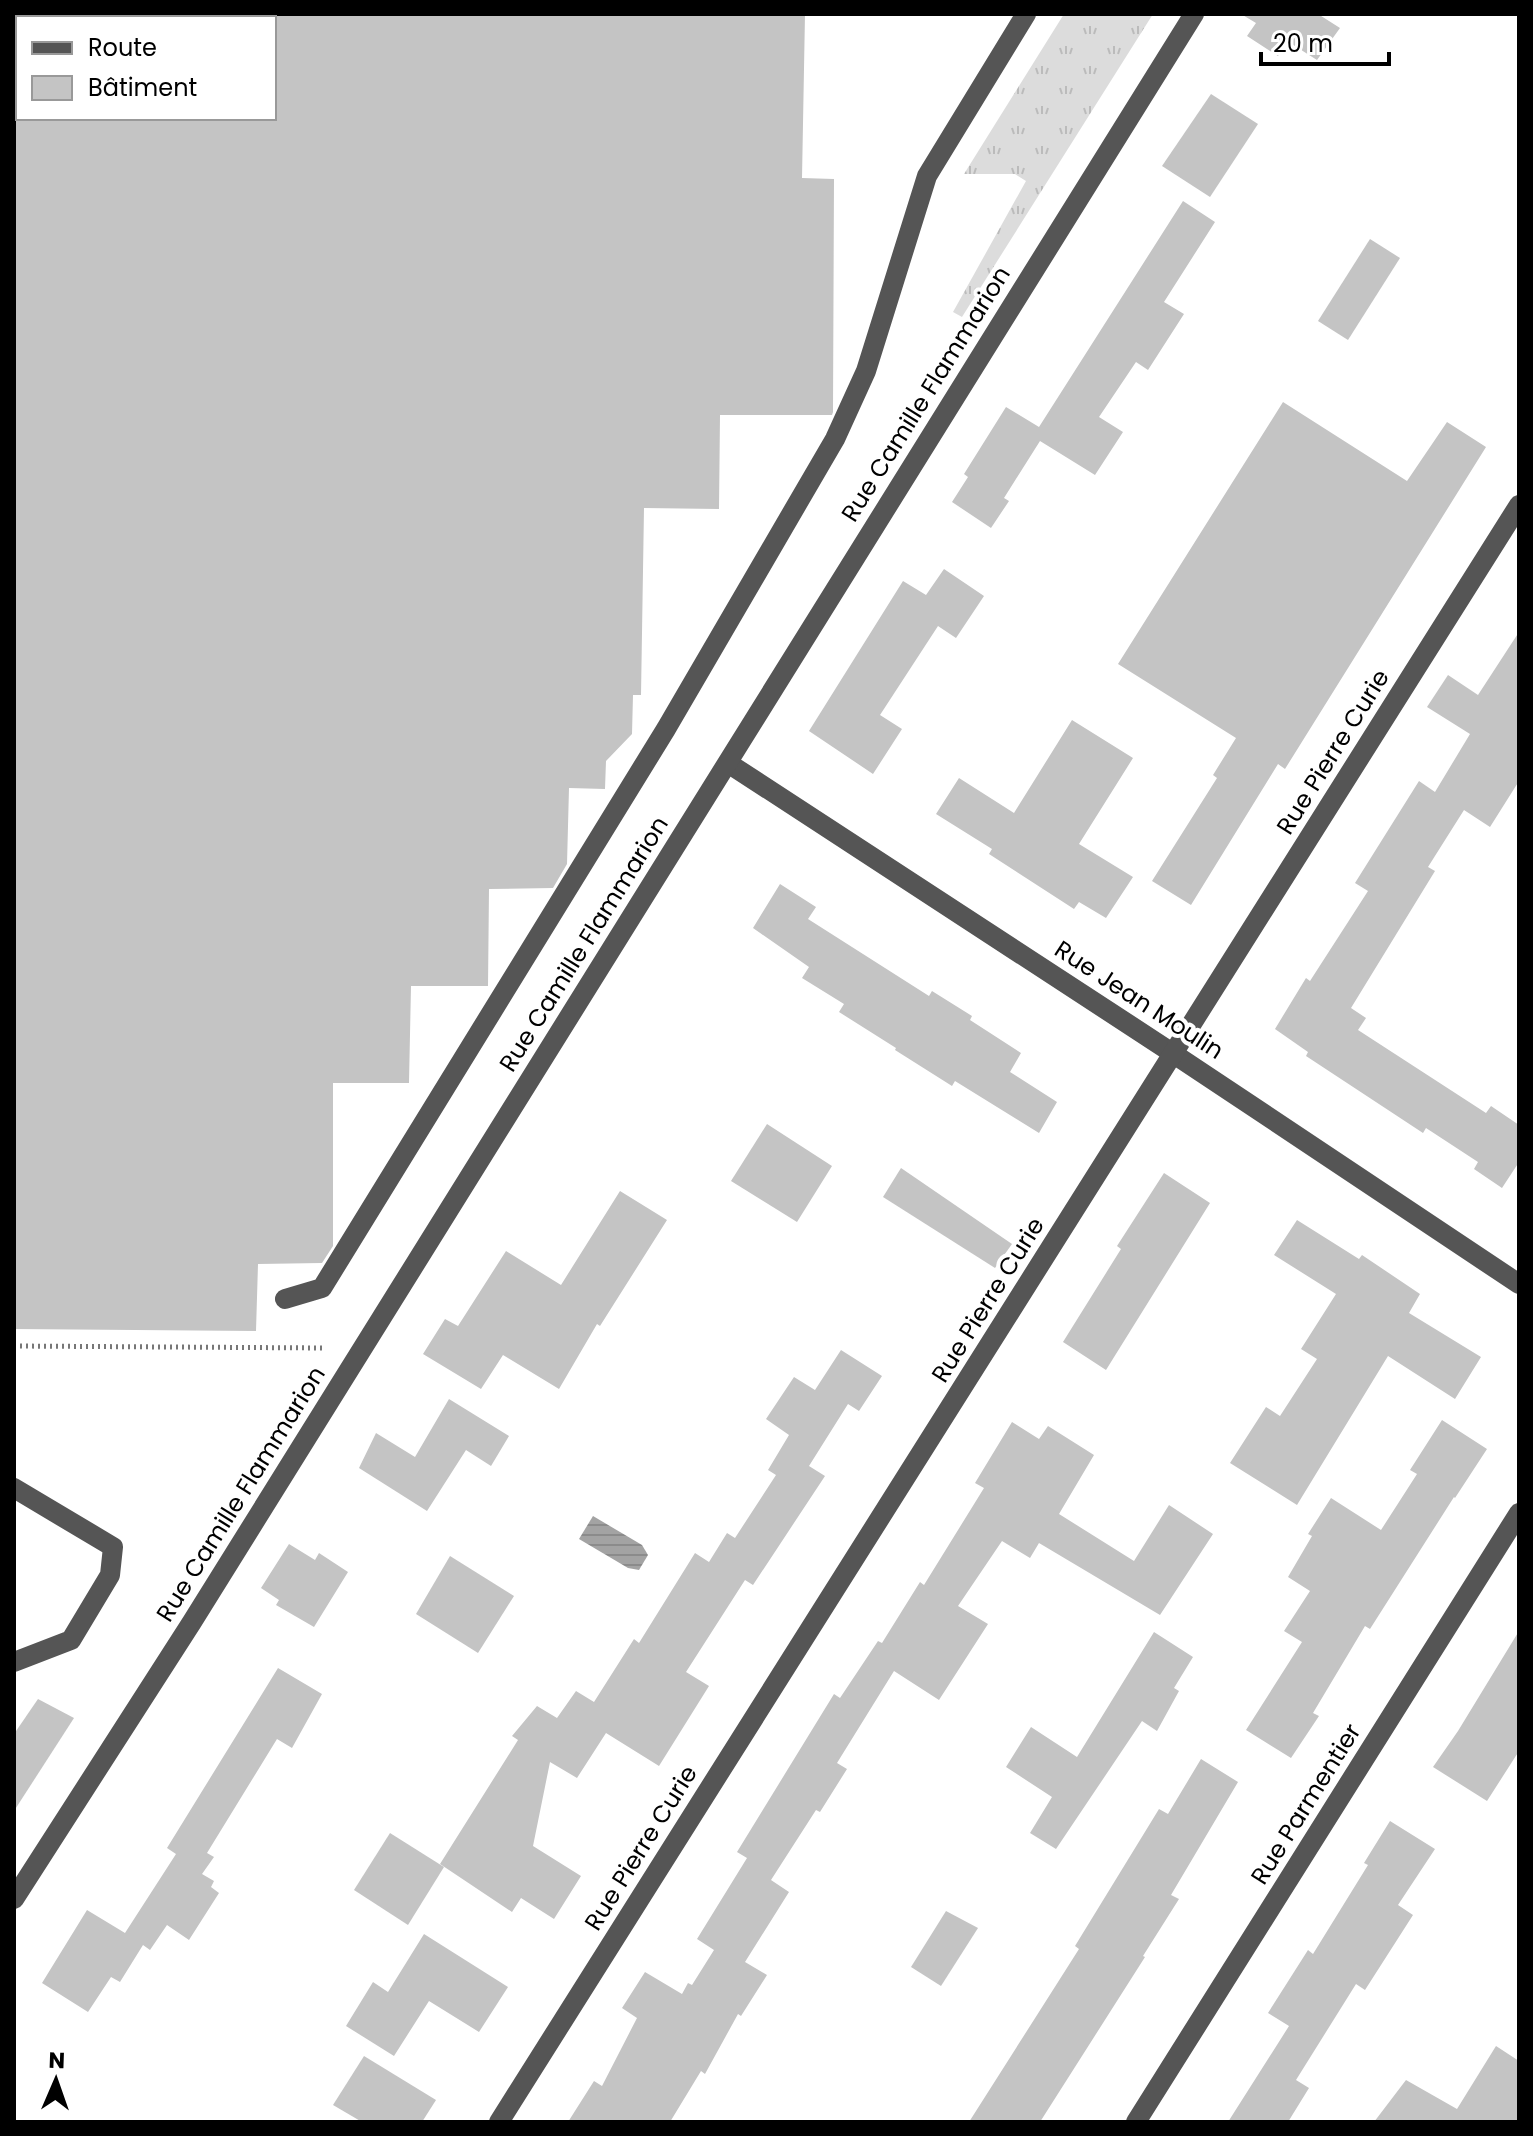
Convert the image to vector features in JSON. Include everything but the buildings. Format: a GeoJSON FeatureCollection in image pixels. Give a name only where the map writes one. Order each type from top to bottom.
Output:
{"type":"FeatureCollection","features":[{"type":"Feature","properties":{"kind":"street"},"geometry":{"type":"LineString","coordinates":[[285,1299],[322,1288],[666,729],[835,439],[866,371],[927,176],[1026,14]]}},
{"type":"Feature","properties":{"kind":"street","name":"Rue Camille Flammarion"},"geometry":{"type":"LineString","coordinates":[[14,1899],[363,1348],[1194,14]]}},
{"type":"Feature","properties":{"kind":"street","name":"Rue Pierre Curie"},"geometry":{"type":"LineString","coordinates":[[499,2122],[1519,505]]}},
{"type":"Feature","properties":{"kind":"street","name":"Rue Jean Moulin"},"geometry":{"type":"LineString","coordinates":[[728,763],[1519,1284]]}},
{"type":"Feature","properties":{"kind":"street"},"geometry":{"type":"LineString","coordinates":[[14,1488],[113,1547],[110,1575],[71,1640],[14,1662]]}},
{"type":"Feature","properties":{"kind":"street","name":"Rue Parmentier"},"geometry":{"type":"LineString","coordinates":[[1136,2122],[1519,1513]]}},
{"type":"Feature","properties":{"kind":"path"},"geometry":{"type":"LineString","coordinates":[[14,1346],[363,1348]]}},
{"type":"Feature","properties":{"kind":"green space"},"geometry":{"type":"Polygon","coordinates":[[[1064,14],[1153,14],[962,317],[953,312],[1026,181],[1015,174],[964,174],[1064,14]]]}},
{"type":"Feature","properties":{"kind":"shaded area"},"geometry":{"type":"Polygon","coordinates":[[[593,1516],[642,1545],[648,1555],[639,1570],[628,1568],[579,1539],[593,1516]]]}}]}
